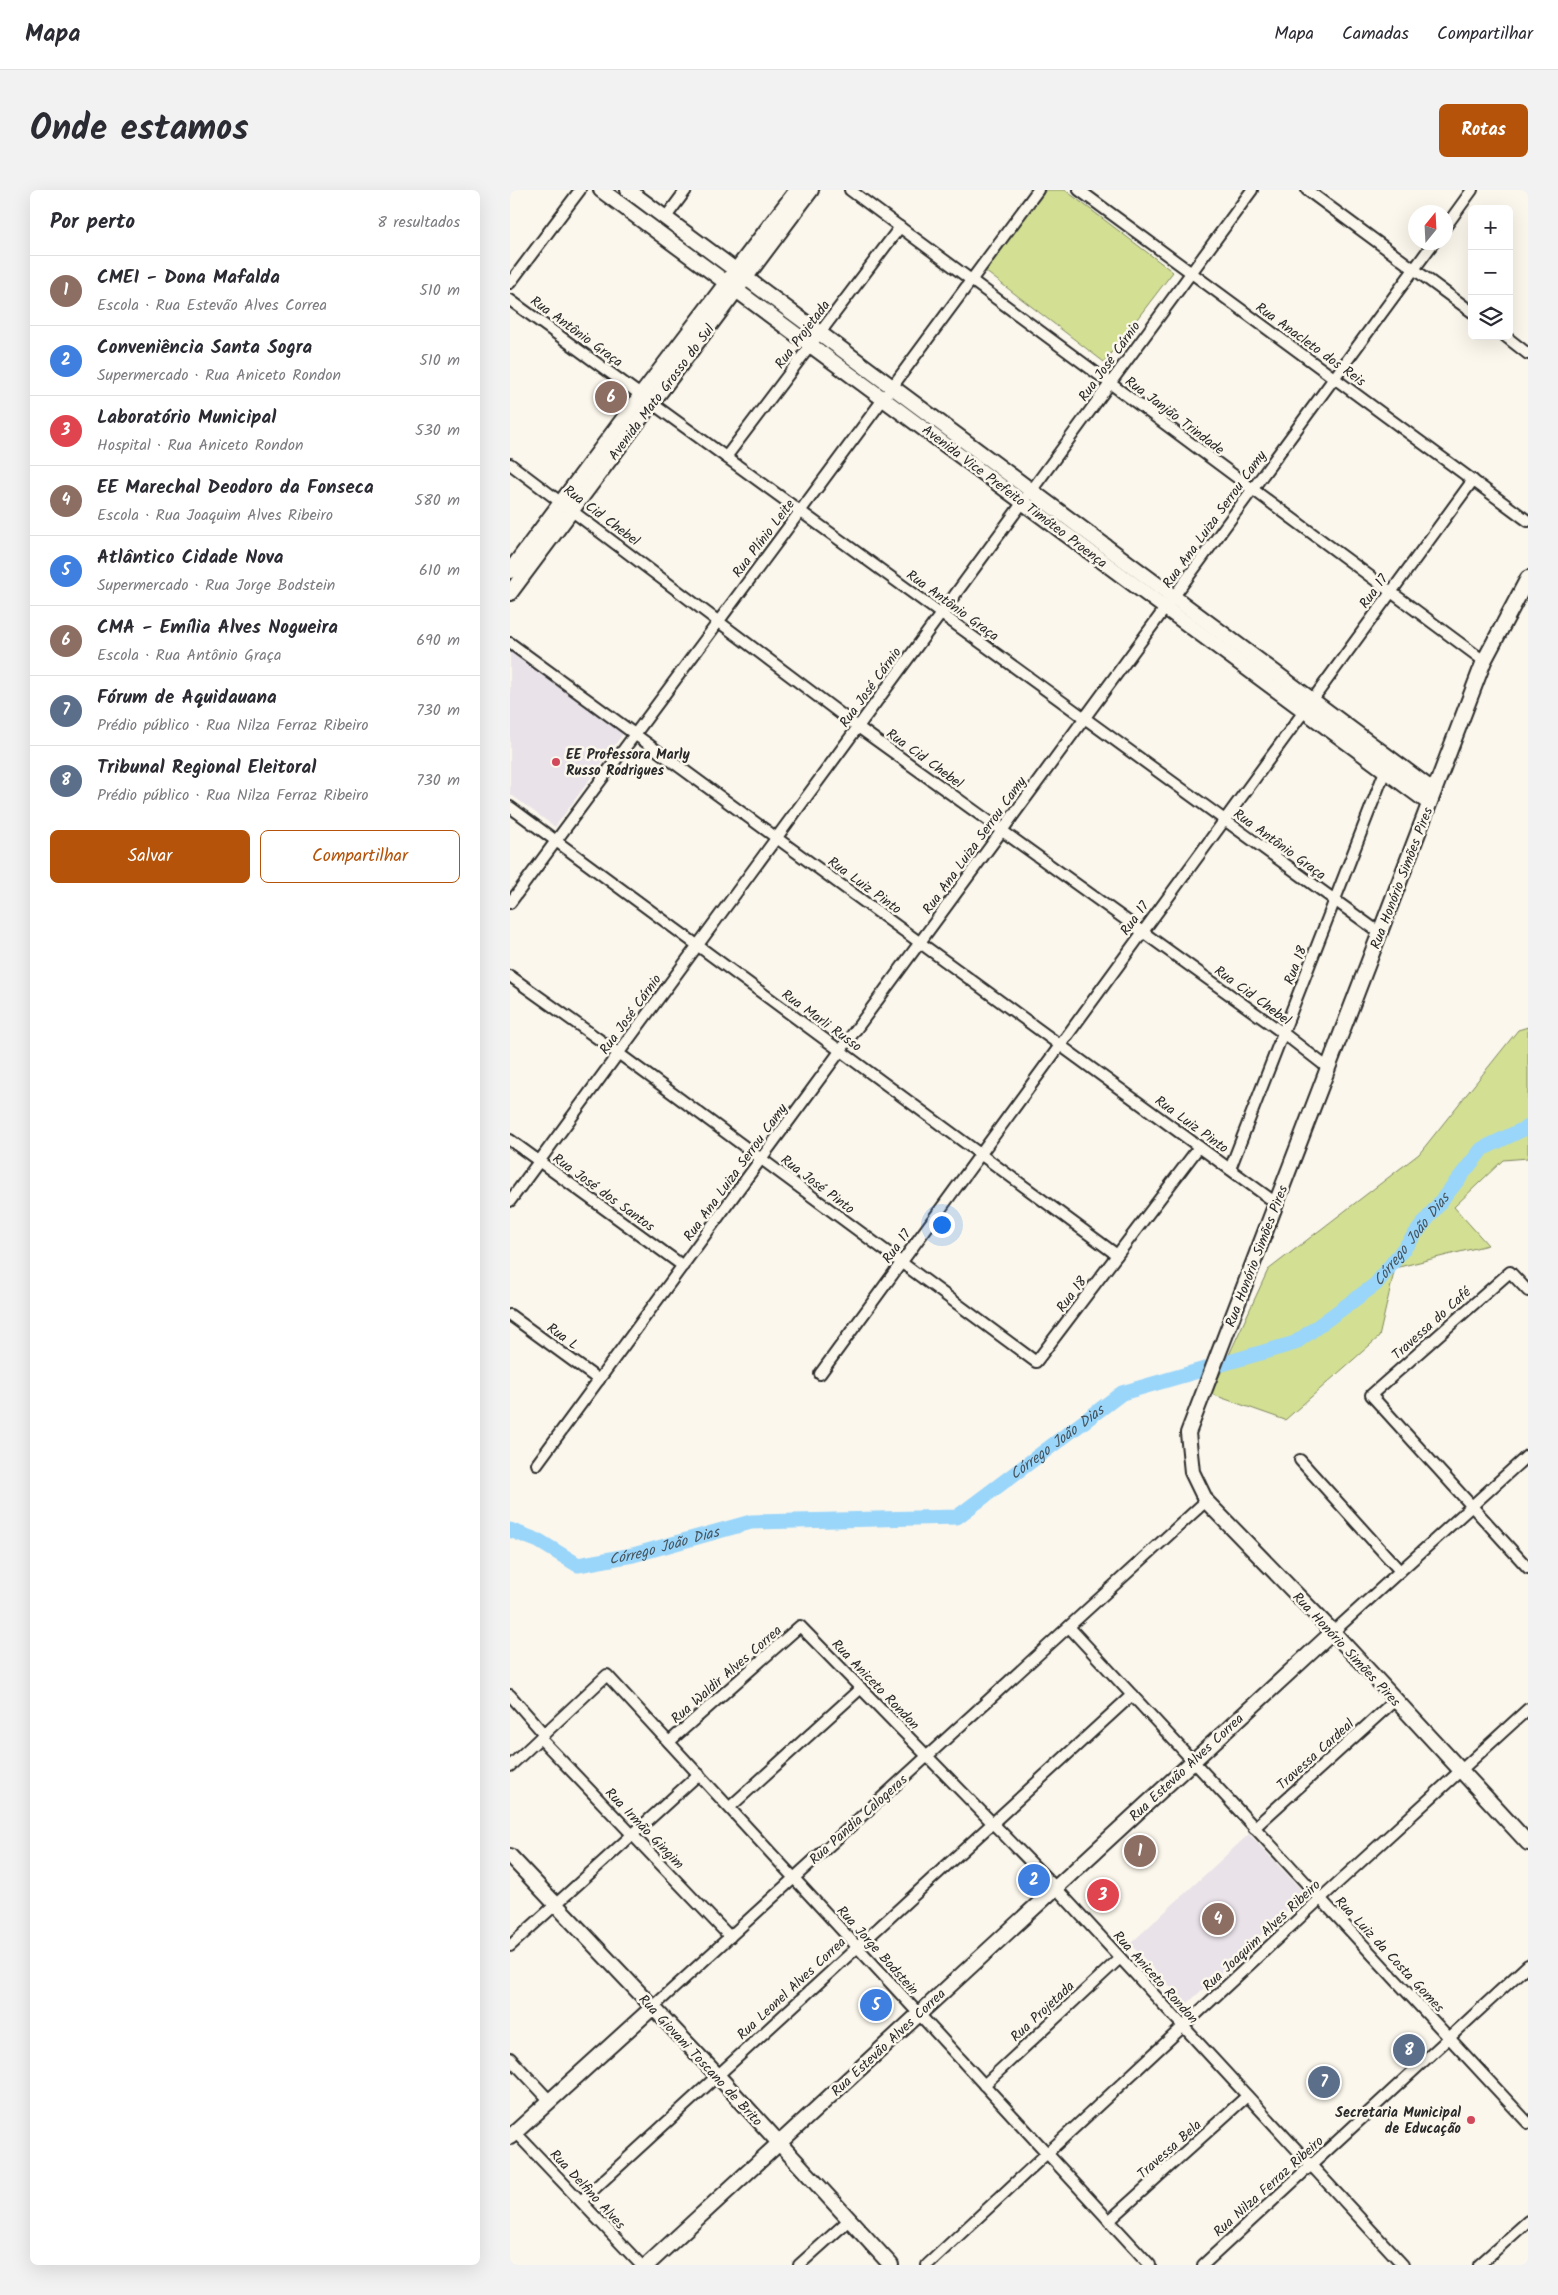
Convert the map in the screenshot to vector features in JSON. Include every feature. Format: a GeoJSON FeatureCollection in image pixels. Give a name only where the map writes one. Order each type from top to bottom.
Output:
{"type":"FeatureCollection","features":[{"type":"Feature","properties":{"kind":"main road","name":"Avenida Vice Prefeito Timóteo Proença"},"geometry":{"type":"LineString","coordinates":[[601,190],[1023,502],[1170,602]]}},
{"type":"Feature","properties":{"kind":"main road","name":"Avenida Vice Prefeito Timóteo Proença"},"geometry":{"type":"LineString","coordinates":[[628,190],[1032,490],[1170,602],[1431,797]]}},
{"type":"Feature","properties":{"kind":"main road","name":"Avenida Mato Grosso do Sul"},"geometry":{"type":"LineString","coordinates":[[742,274],[797,190]]}},
{"type":"Feature","properties":{"kind":"main road","name":"Avenida Mato Grosso do Sul"},"geometry":{"type":"LineString","coordinates":[[510,571],[561,501],[646,398],[742,274],[811,190]]}},
{"type":"Feature","properties":{"kind":"main road","name":"Avenida Mato Grosso do Sul"},"geometry":{"type":"LineString","coordinates":[[510,594],[573,510],[646,398]]}},
{"type":"Feature","properties":{"kind":"main road","name":"Rua Honório Simões Pires"},"geometry":{"type":"LineString","coordinates":[[1528,578],[1484,661],[1188,1433],[1192,1472],[1206,1501],[1332,1632],[1528,1843]]}},
{"type":"Feature","properties":{"kind":"main road","name":"Avenida Vice Prefeito Timóteo Proença"},"geometry":{"type":"LineString","coordinates":[[1307,705],[1385,771],[1431,797]]}},
{"type":"Feature","properties":{"kind":"main road","name":"Rua Estevão Alves Correa"},"geometry":{"type":"LineString","coordinates":[[647,2265],[1332,1632]]}},
{"type":"Feature","properties":{"kind":"main road","name":"Rua Giovani Toscano de Brito"},"geometry":{"type":"LineString","coordinates":[[510,1856],[717,2075],[891,2265]]}},
{"type":"Feature","properties":{"kind":"main road","name":"Rua Pandia Calogeras"},"geometry":{"type":"LineString","coordinates":[[513,2135],[652,2008]]}},
{"type":"Feature","properties":{"kind":"street"},"geometry":{"type":"LineString","coordinates":[[510,283],[580,190]]}},
{"type":"Feature","properties":{"kind":"street"},"geometry":{"type":"LineString","coordinates":[[666,218],[686,190]]}},
{"type":"Feature","properties":{"kind":"street","name":"Rua Janjão Trindade"},"geometry":{"type":"LineString","coordinates":[[850,190],[1484,661]]}},
{"type":"Feature","properties":{"kind":"street","name":"Rua Plínio Leite"},"geometry":{"type":"LineString","coordinates":[[510,903],[1038,190]]}},
{"type":"Feature","properties":{"kind":"street","name":"Rua Anacleto dos Reis"},"geometry":{"type":"LineString","coordinates":[[1078,190],[1528,521]]}},
{"type":"Feature","properties":{"kind":"street","name":"Rua José Cárnio"},"geometry":{"type":"LineString","coordinates":[[510,1201],[1252,190]]}},
{"type":"Feature","properties":{"kind":"street"},"geometry":{"type":"LineString","coordinates":[[1308,190],[1468,309]]}},
{"type":"Feature","properties":{"kind":"street"},"geometry":{"type":"LineString","coordinates":[[1453,216],[1472,190]]}},
{"type":"Feature","properties":{"kind":"street","name":"Rua Projetada"},"geometry":{"type":"LineString","coordinates":[[726,457],[900,227]]}},
{"type":"Feature","properties":{"kind":"street","name":"Rua Ana Luiza Serrou Camy"},"geometry":{"type":"LineString","coordinates":[[537,1464],[1428,250]]}},
{"type":"Feature","properties":{"kind":"street","name":"Rua Antônio Graça"},"geometry":{"type":"LineString","coordinates":[[510,300],[1380,933]]}},
{"type":"Feature","properties":{"kind":"street"},"geometry":{"type":"LineString","coordinates":[[1510,340],[1528,354]]}},
{"type":"Feature","properties":{"kind":"street","name":"Rua Cid Chebel"},"geometry":{"type":"LineString","coordinates":[[510,464],[858,727],[1283,1033],[1328,1068]]}},
{"type":"Feature","properties":{"kind":"street","name":"Rua 17"},"geometry":{"type":"LineString","coordinates":[[820,1374],[1390,591],[1473,480]]}},
{"type":"Feature","properties":{"kind":"street","name":"Rua Luiz Pinto"},"geometry":{"type":"LineString","coordinates":[[510,643],[1276,1203]]}},
{"type":"Feature","properties":{"kind":"street","name":"Rua 18"},"geometry":{"type":"LineString","coordinates":[[1230,1169],[1385,771]]}},
{"type":"Feature","properties":{"kind":"street","name":"Rua Marli Russo"},"geometry":{"type":"LineString","coordinates":[[510,807],[1117,1255]]}},
{"type":"Feature","properties":{"kind":"street","name":"Rua José Pinto"},"geometry":{"type":"LineString","coordinates":[[510,976],[618,1053],[1036,1362]]}},
{"type":"Feature","properties":{"kind":"street","name":"Rua José dos Santos"},"geometry":{"type":"LineString","coordinates":[[510,1140],[683,1266]]}},
{"type":"Feature","properties":{"kind":"street","name":"Rua 18"},"geometry":{"type":"LineString","coordinates":[[1036,1362],[1199,1147]]}},
{"type":"Feature","properties":{"kind":"street","name":"Travessa do Café"},"geometry":{"type":"LineString","coordinates":[[1472,1506],[1371,1395],[1510,1272],[1528,1291]]}},
{"type":"Feature","properties":{"kind":"street","name":"Rua L"},"geometry":{"type":"LineString","coordinates":[[510,1315],[599,1380]]}},
{"type":"Feature","properties":{"kind":"street","name":"Rua Estevão Alves Correa"},"geometry":{"type":"LineString","coordinates":[[1332,1632],[1528,1454]]}},
{"type":"Feature","properties":{"kind":"street"},"geometry":{"type":"LineString","coordinates":[[1300,1460],[1400,1571]]}},
{"type":"Feature","properties":{"kind":"street","name":"Rua Pandia Calogeras"},"geometry":{"type":"LineString","coordinates":[[652,2008],[1206,1501]]}},
{"type":"Feature","properties":{"kind":"street"},"geometry":{"type":"LineString","coordinates":[[1472,1506],[1528,1568]]}},
{"type":"Feature","properties":{"kind":"street","name":"Rua Aniceto Rondon"},"geometry":{"type":"LineString","coordinates":[[800,1626],[1056,1887],[1403,2265]]}},
{"type":"Feature","properties":{"kind":"street","name":"Rua Waldir Alves Correa"},"geometry":{"type":"LineString","coordinates":[[669,1742],[800,1626]]}},
{"type":"Feature","properties":{"kind":"street","name":"Rua Luiz da Costa Gomes"},"geometry":{"type":"LineString","coordinates":[[1068,1627],[1528,2124]]}},
{"type":"Feature","properties":{"kind":"street","name":"Rua Jorge Bodstein"},"geometry":{"type":"LineString","coordinates":[[542,1736],[607,1675],[1150,2265]]}},
{"type":"Feature","properties":{"kind":"street"},"geometry":{"type":"LineString","coordinates":[[730,1807],[861,1688]]}},
{"type":"Feature","properties":{"kind":"street","name":"Rua Irmão Gingim"},"geometry":{"type":"LineString","coordinates":[[510,1695],[542,1736],[633,1835],[730,1936]]}},
{"type":"Feature","properties":{"kind":"street","name":"Rua Leonel Alves Correa"},"geometry":{"type":"LineString","coordinates":[[581,2201],[1132,1695]]}},
{"type":"Feature","properties":{"kind":"street","name":"Travessa Cardeal"},"geometry":{"type":"LineString","coordinates":[[1254,1828],[1395,1700]]}},
{"type":"Feature","properties":{"kind":"street","name":"Rua Joaquim Alves Ribeiro"},"geometry":{"type":"LineString","coordinates":[[926,2265],[1320,1899],[1528,1709]]}},
{"type":"Feature","properties":{"kind":"street"},"geometry":{"type":"LineString","coordinates":[[510,1766],[542,1736]]}},
{"type":"Feature","properties":{"kind":"street"},"geometry":{"type":"LineString","coordinates":[[510,1946],[699,1774]]}},
{"type":"Feature","properties":{"kind":"street","name":"Rua Projetada"},"geometry":{"type":"LineString","coordinates":[[984,2085],[1120,1958]]}},
{"type":"Feature","properties":{"kind":"street","name":"Rua Nilza Ferraz Ribeiro"},"geometry":{"type":"LineString","coordinates":[[1203,2265],[1450,2039],[1528,1964]]}},
{"type":"Feature","properties":{"kind":"street"},"geometry":{"type":"LineString","coordinates":[[510,2058],[550,2101]]}},
{"type":"Feature","properties":{"kind":"street","name":"Travessa Bela"},"geometry":{"type":"LineString","coordinates":[[1109,2221],[1247,2096]]}},
{"type":"Feature","properties":{"kind":"street","name":"Rua Delfino Alves"},"geometry":{"type":"LineString","coordinates":[[513,2135],[581,2201],[641,2265]]}},
{"type":"Feature","properties":{"kind":"street"},"geometry":{"type":"LineString","coordinates":[[799,2265],[850,2220]]}},
{"type":"Feature","properties":{"kind":"street"},"geometry":{"type":"LineString","coordinates":[[1479,2265],[1528,2221]]}},
{"type":"Feature","properties":{"kind":"shaded area","name":"EE Professora Marly Russo Rodrigues"},"geometry":{"type":"Polygon","coordinates":[[[510,647],[625,731],[555,827],[510,794],[510,647]]]}},
{"type":"Feature","properties":{"kind":"shaded area"},"geometry":{"type":"Polygon","coordinates":[[[1249,1834],[1305,1894],[1187,2004],[1130,1944],[1249,1834]]]}},
{"type":"Feature","properties":{"kind":"green space"},"geometry":{"type":"Polygon","coordinates":[[[1046,190],[1065,190],[1173,272],[1104,362],[985,271],[1046,190]]]}},
{"type":"Feature","properties":{"kind":"green space"},"geometry":{"type":"Polygon","coordinates":[[[1528,1027],[1528,1158],[1503,1160],[1454,1207],[1488,1245],[1395,1268],[1379,1337],[1285,1420],[1211,1394],[1268,1270],[1419,1154],[1518,1030],[1528,1027]]]}},
{"type":"Feature","properties":{"kind":"waterway","name":"Córrego João Dias"},"geometry":{"type":"LineString","coordinates":[[510,1530],[539,1541],[578,1565],[633,1555],[751,1522],[957,1517],[1122,1393],[1295,1343],[1376,1284],[1482,1149],[1528,1127]]}},
{"type":"Feature","properties":{"kind":"place","name":"CMA - Emília Alves Nogueira"},"geometry":{"type":"Point","coordinates":[611,397]}},
{"type":"Feature","properties":{"kind":"place","name":"EE Professora Marly Russo Rodrigues"},"geometry":{"type":"Point","coordinates":[556,762]}},
{"type":"Feature","properties":{"kind":"place","name":"CMEI - Dona Mafalda"},"geometry":{"type":"Point","coordinates":[1140,1851]}},
{"type":"Feature","properties":{"kind":"place","name":"Conveniência Santa Sogra"},"geometry":{"type":"Point","coordinates":[1034,1880]}},
{"type":"Feature","properties":{"kind":"place","name":"Laboratório Municipal"},"geometry":{"type":"Point","coordinates":[1103,1895]}},
{"type":"Feature","properties":{"kind":"place","name":"EE Marechal Deodoro da Fonseca"},"geometry":{"type":"Point","coordinates":[1218,1919]}},
{"type":"Feature","properties":{"kind":"place","name":"Atlântico Cidade Nova"},"geometry":{"type":"Point","coordinates":[876,2005]}},
{"type":"Feature","properties":{"kind":"place","name":"Tribunal Regional Eleitoral"},"geometry":{"type":"Point","coordinates":[1409,2050]}},
{"type":"Feature","properties":{"kind":"place","name":"Fórum de Aquidauana"},"geometry":{"type":"Point","coordinates":[1324,2082]}},
{"type":"Feature","properties":{"kind":"place","name":"Secretaria Municipal de Educação"},"geometry":{"type":"Point","coordinates":[1471,2120]}}]}
